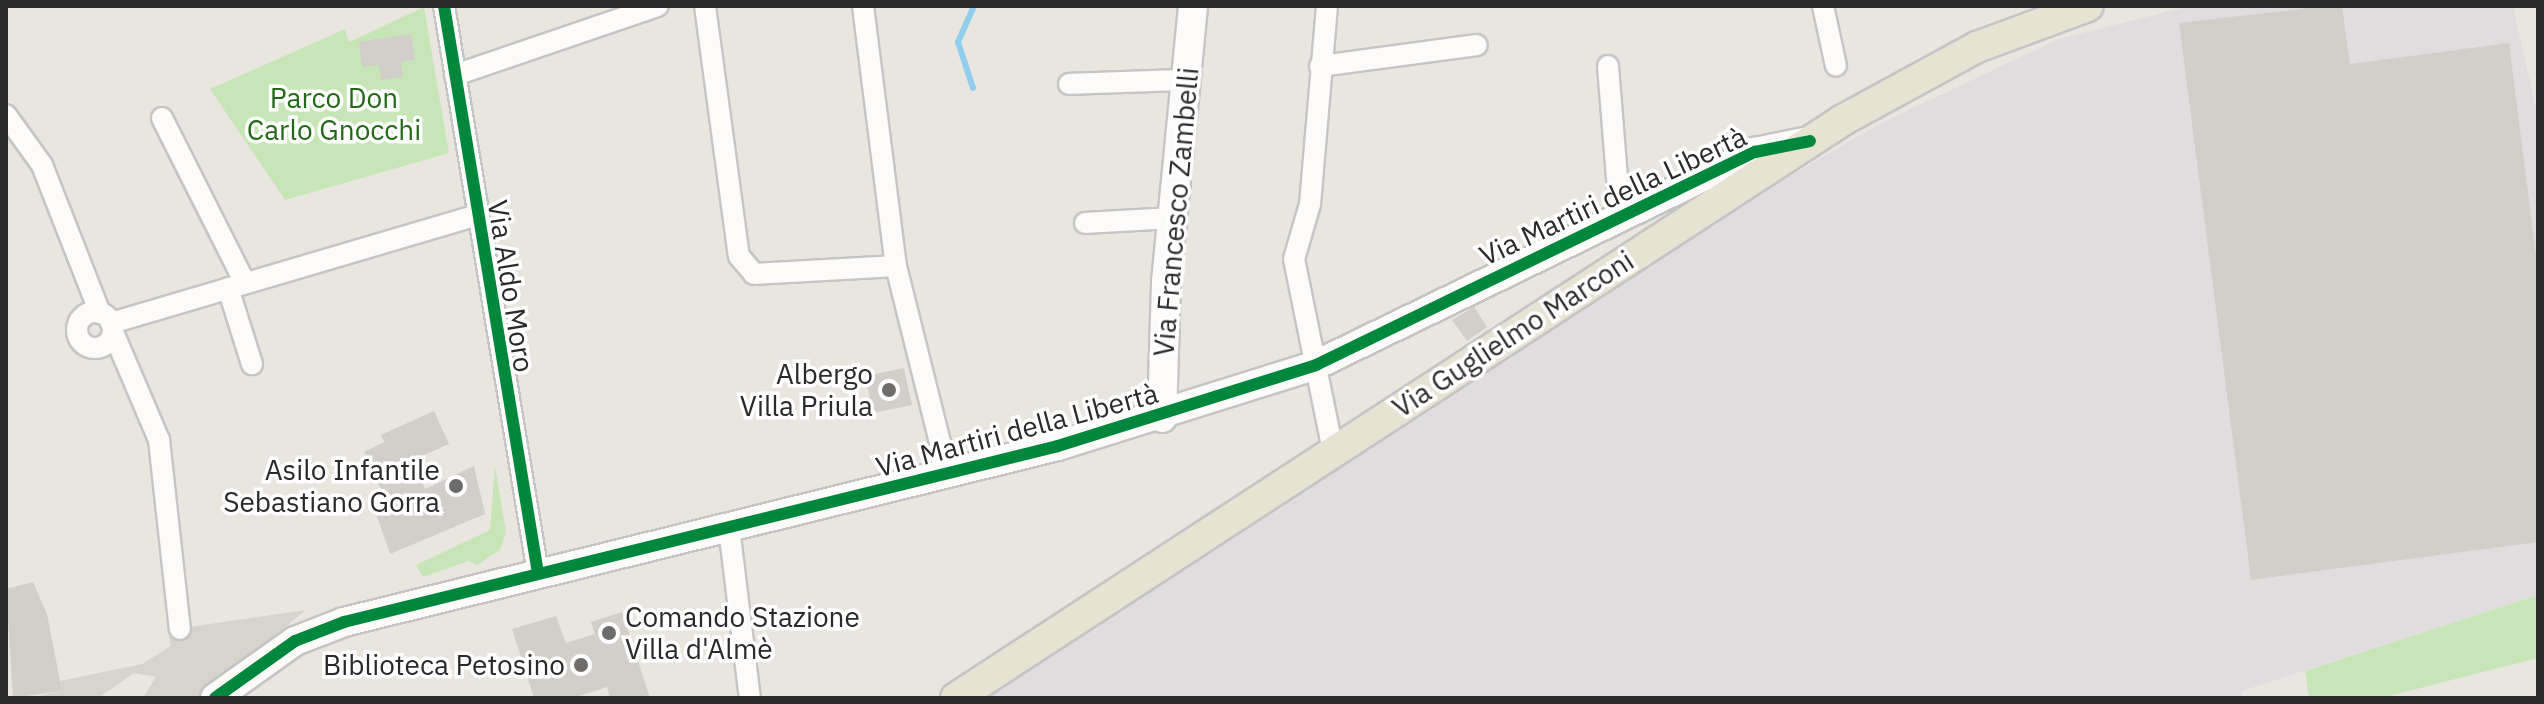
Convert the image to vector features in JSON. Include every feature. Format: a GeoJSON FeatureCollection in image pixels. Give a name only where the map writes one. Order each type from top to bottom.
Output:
{"type":"FeatureCollection","features":[{"type":"Feature","properties":{"kind":"main road","name":"Via Guglielmo Marconi"},"geometry":{"type":"LineString","coordinates":[[956,698],[1810,141],[1977,47],[2088,6]]}},
{"type":"Feature","properties":{"kind":"street","name":"Via Aldo Moro"},"geometry":{"type":"LineString","coordinates":[[444,6],[474,216],[538,573]]}},
{"type":"Feature","properties":{"kind":"street"},"geometry":{"type":"LineString","coordinates":[[455,75],[658,6]]}},
{"type":"Feature","properties":{"kind":"street"},"geometry":{"type":"LineString","coordinates":[[705,6],[739,256],[754,274],[798,275],[896,266]]}},
{"type":"Feature","properties":{"kind":"street"},"geometry":{"type":"LineString","coordinates":[[863,6],[896,266],[948,474]]}},
{"type":"Feature","properties":{"kind":"street","name":"Via Francesco Zambelli"},"geometry":{"type":"LineString","coordinates":[[1162,418],[1172,218],[1193,6]]}},
{"type":"Feature","properties":{"kind":"street"},"geometry":{"type":"LineString","coordinates":[[1327,6],[1310,204],[1294,259],[1333,451]]}},
{"type":"Feature","properties":{"kind":"street"},"geometry":{"type":"LineString","coordinates":[[1823,6],[1836,66]]}},
{"type":"Feature","properties":{"kind":"street"},"geometry":{"type":"LineString","coordinates":[[1320,66],[1477,45]]}},
{"type":"Feature","properties":{"kind":"street"},"geometry":{"type":"LineString","coordinates":[[1608,66],[1620,216]]}},
{"type":"Feature","properties":{"kind":"street"},"geometry":{"type":"LineString","coordinates":[[1069,84],[1186,80]]}},
{"type":"Feature","properties":{"kind":"street"},"geometry":{"type":"LineString","coordinates":[[6,115],[42,165],[78,259],[159,440],[172,582],[180,629]]}},
{"type":"Feature","properties":{"kind":"street"},"geometry":{"type":"LineString","coordinates":[[162,118],[237,286],[252,364]]}},
{"type":"Feature","properties":{"kind":"street","name":"Via Martiri della Libertà"},"geometry":{"type":"LineString","coordinates":[[215,698],[295,641],[538,573],[948,474],[1162,418],[1316,365],[1755,152],[1810,141]]}},
{"type":"Feature","properties":{"kind":"street","name":"Via Martiri della Libertà"},"geometry":{"type":"LineString","coordinates":[[1684,185],[1712,184],[1727,194]]}},
{"type":"Feature","properties":{"kind":"street"},"geometry":{"type":"LineString","coordinates":[[79,320],[108,323],[474,216]]}},
{"type":"Feature","properties":{"kind":"street"},"geometry":{"type":"LineString","coordinates":[[1085,223],[1172,218]]}},
{"type":"Feature","properties":{"kind":"street"},"geometry":{"type":"LineString","coordinates":[[78,259],[78,338],[86,346],[103,346],[108,323]]}},
{"type":"Feature","properties":{"kind":"street"},"geometry":{"type":"LineString","coordinates":[[729,528],[750,698]]}},
{"type":"Feature","properties":{"kind":"shaded area"},"geometry":{"type":"Polygon","coordinates":[[[2190,6],[2513,6],[2538,118],[2538,595],[2242,691],[2242,698],[983,698],[1716,219],[1883,122],[2059,39],[2190,6]]]}},
{"type":"Feature","properties":{"kind":"shaded area"},"geometry":{"type":"Polygon","coordinates":[[[306,610],[197,698],[143,698],[156,677],[134,673],[98,698],[30,698],[61,691],[60,681],[142,664],[171,646],[169,637],[182,628],[306,610]]]}},
{"type":"Feature","properties":{"kind":"green space","name":"Parco Don Carlo Gnocchi"},"geometry":{"type":"Polygon","coordinates":[[[424,7],[449,153],[285,200],[210,89],[345,29],[349,42],[424,7]]]}},
{"type":"Feature","properties":{"kind":"green space"},"geometry":{"type":"Polygon","coordinates":[[[495,466],[506,532],[500,550],[477,565],[469,561],[423,577],[416,565],[490,530],[495,466]]]}},
{"type":"Feature","properties":{"kind":"green space"},"geometry":{"type":"Polygon","coordinates":[[[2538,595],[2538,658],[2381,698],[2309,698],[2305,671],[2538,595]]]}},
{"type":"Feature","properties":{"kind":"building"},"geometry":{"type":"Polygon","coordinates":[[[2342,6],[2350,64],[2509,43],[2538,271],[2538,542],[2251,580],[2179,23],[2342,6]]]}},
{"type":"Feature","properties":{"kind":"building"},"geometry":{"type":"Polygon","coordinates":[[[411,34],[415,60],[401,62],[403,77],[381,80],[379,65],[362,67],[359,42],[411,34]]]}},
{"type":"Feature","properties":{"kind":"building"},"geometry":{"type":"Polygon","coordinates":[[[1474,307],[1487,327],[1467,341],[1452,320],[1474,307]]]}},
{"type":"Feature","properties":{"kind":"building","name":"Albergo Villa Priula"},"geometry":{"type":"Polygon","coordinates":[[[904,368],[912,405],[873,413],[865,376],[904,368]]]}},
{"type":"Feature","properties":{"kind":"building","name":"Asilo Infantile Sebastiano Gorra"},"geometry":{"type":"Polygon","coordinates":[[[434,411],[449,444],[413,460],[425,489],[474,466],[485,514],[390,554],[375,511],[388,505],[364,452],[384,442],[381,435],[434,411]]]}},
{"type":"Feature","properties":{"kind":"building"},"geometry":{"type":"Polygon","coordinates":[[[33,582],[47,614],[62,691],[13,698],[6,589],[33,582]]]}},
{"type":"Feature","properties":{"kind":"building","name":"Biblioteca Petosino"},"geometry":{"type":"Polygon","coordinates":[[[622,612],[650,698],[610,698],[607,687],[573,698],[534,698],[512,629],[556,616],[566,643],[595,634],[591,622],[622,612]]]}},
{"type":"Feature","properties":{"kind":"waterway"},"geometry":{"type":"LineString","coordinates":[[973,88],[958,42],[974,6]]}},
{"type":"Feature","properties":{"kind":"cycle path"},"geometry":{"type":"LineString","coordinates":[[444,6],[538,573]]}},
{"type":"Feature","properties":{"kind":"cycle path"},"geometry":{"type":"LineString","coordinates":[[215,698],[295,641],[344,622],[1058,446],[1316,365],[1755,152],[1810,141]]}},
{"type":"Feature","properties":{"kind":"place","name":"Albergo Villa Priula"},"geometry":{"type":"Point","coordinates":[889,390]}},
{"type":"Feature","properties":{"kind":"place","name":"Asilo Infantile Sebastiano Gorra"},"geometry":{"type":"Point","coordinates":[456,486]}},
{"type":"Feature","properties":{"kind":"place","name":"Comando Stazione Villa d'Almè"},"geometry":{"type":"Point","coordinates":[609,633]}},
{"type":"Feature","properties":{"kind":"place","name":"Biblioteca Petosino"},"geometry":{"type":"Point","coordinates":[581,665]}}]}
